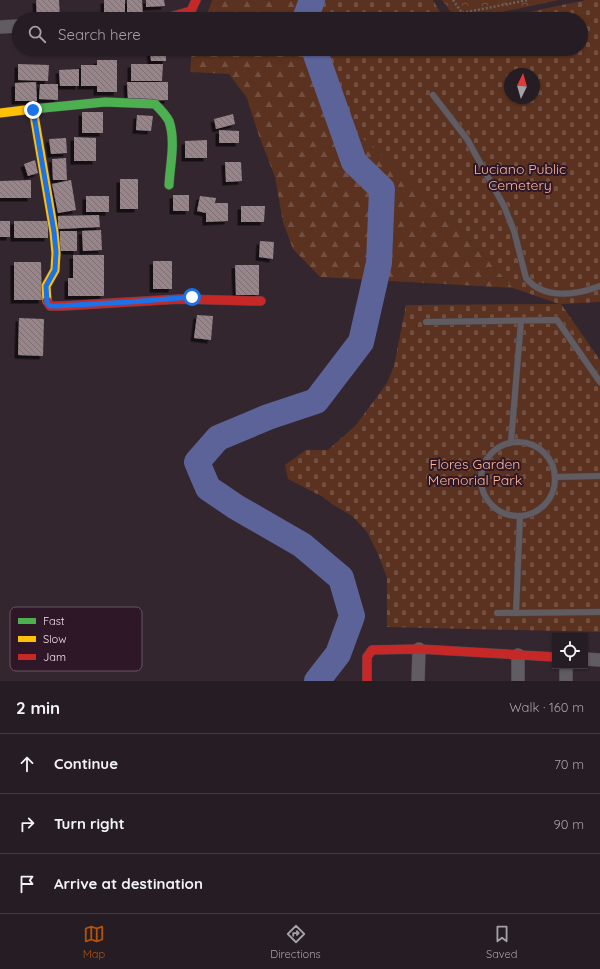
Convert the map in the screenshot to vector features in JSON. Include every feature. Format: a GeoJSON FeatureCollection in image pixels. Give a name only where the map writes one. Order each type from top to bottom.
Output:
{"type":"FeatureCollection","features":[{"type":"Feature","properties":{"kind":"street"},"geometry":{"type":"LineString","coordinates":[[188,12],[191,11],[196,0]]}},
{"type":"Feature","properties":{"kind":"street"},"geometry":{"type":"LineString","coordinates":[[0,27],[12,26]]}},
{"type":"Feature","properties":{"kind":"street"},"geometry":{"type":"LineString","coordinates":[[0,113],[105,102],[155,104],[169,122],[171,144],[169,185]]}},
{"type":"Feature","properties":{"kind":"street"},"geometry":{"type":"LineString","coordinates":[[33,110],[54,232],[56,252],[55,270],[46,286],[46,300],[50,306],[192,297],[261,301]]}},
{"type":"Feature","properties":{"kind":"street"},"geometry":{"type":"LineString","coordinates":[[368,681],[368,657],[372,650],[379,649],[419,649],[552,657]]}},
{"type":"Feature","properties":{"kind":"street"},"geometry":{"type":"LineString","coordinates":[[418,681],[419,649]]}},
{"type":"Feature","properties":{"kind":"street"},"geometry":{"type":"LineString","coordinates":[[518,655],[518,681]]}},
{"type":"Feature","properties":{"kind":"street"},"geometry":{"type":"LineString","coordinates":[[588,659],[600,660]]}},
{"type":"Feature","properties":{"kind":"street"},"geometry":{"type":"LineString","coordinates":[[566,669],[566,681]]}},
{"type":"Feature","properties":{"kind":"lane"},"geometry":{"type":"LineString","coordinates":[[433,95],[467,139],[504,206],[514,231],[526,278],[530,284],[542,290],[560,294],[580,292],[600,286]]}},
{"type":"Feature","properties":{"kind":"lane"},"geometry":{"type":"LineString","coordinates":[[426,322],[557,320],[600,382]]}},
{"type":"Feature","properties":{"kind":"lane"},"geometry":{"type":"LineString","coordinates":[[511,442],[521,321]]}},
{"type":"Feature","properties":{"kind":"lane"},"geometry":{"type":"LineString","coordinates":[[511,442],[532,444],[541,450],[548,457],[553,466],[555,476],[553,491],[546,504],[538,510],[520,516],[508,515],[498,510],[490,503],[484,494],[481,483],[481,472],[485,461],[491,452],[511,442]]}},
{"type":"Feature","properties":{"kind":"lane"},"geometry":{"type":"LineString","coordinates":[[555,476],[600,476]]}},
{"type":"Feature","properties":{"kind":"lane"},"geometry":{"type":"LineString","coordinates":[[516,613],[520,516]]}},
{"type":"Feature","properties":{"kind":"lane"},"geometry":{"type":"LineString","coordinates":[[497,613],[600,612]]}},
{"type":"Feature","properties":{"kind":"path"},"geometry":{"type":"LineString","coordinates":[[453,0],[461,12]]}},
{"type":"Feature","properties":{"kind":"path"},"geometry":{"type":"LineString","coordinates":[[467,12],[528,0]]}},
{"type":"Feature","properties":{"kind":"green space"},"geometry":{"type":"Polygon","coordinates":[[[212,0],[320,0],[316,12],[207,12],[212,0]]]}},
{"type":"Feature","properties":{"kind":"green space"},"geometry":{"type":"Polygon","coordinates":[[[320,0],[433,0],[440,12],[316,12],[320,0]]]}},
{"type":"Feature","properties":{"kind":"green space"},"geometry":{"type":"Polygon","coordinates":[[[442,0],[559,0],[502,12],[451,12],[442,0]]]}},
{"type":"Feature","properties":{"kind":"green space","name":"Flores Garden Memorial Park"},"geometry":{"type":"Polygon","coordinates":[[[586,0],[600,0],[600,302],[561,304],[600,360],[600,632],[387,627],[387,578],[378,554],[367,532],[352,516],[323,497],[288,479],[285,465],[306,450],[328,450],[356,425],[387,383],[394,366],[406,305],[559,304],[513,288],[453,221],[343,120],[323,56],[588,56],[588,12],[529,12],[586,0]]]}},
{"type":"Feature","properties":{"kind":"green space"},"geometry":{"type":"Polygon","coordinates":[[[191,56],[327,56],[453,221],[513,288],[320,277],[293,249],[283,222],[275,177],[258,133],[247,98],[229,74],[190,72],[191,56]]]}},
{"type":"Feature","properties":{"kind":"building"},"geometry":{"type":"Polygon","coordinates":[[[36,0],[59,0],[60,12],[37,12],[36,0]]]}},
{"type":"Feature","properties":{"kind":"building"},"geometry":{"type":"Polygon","coordinates":[[[104,0],[125,0],[125,12],[104,12],[104,0]]]}},
{"type":"Feature","properties":{"kind":"building"},"geometry":{"type":"Polygon","coordinates":[[[127,0],[142,0],[143,12],[127,12],[127,0]]]}},
{"type":"Feature","properties":{"kind":"building"},"geometry":{"type":"Polygon","coordinates":[[[146,0],[164,0],[165,6],[146,7],[146,0]]]}},
{"type":"Feature","properties":{"kind":"building"},"geometry":{"type":"Polygon","coordinates":[[[151,56],[166,56],[166,61],[151,61],[151,56]]]}},
{"type":"Feature","properties":{"kind":"building"},"geometry":{"type":"Polygon","coordinates":[[[97,60],[117,60],[117,92],[97,92],[97,86],[81,86],[81,65],[97,65],[97,60]]]}},
{"type":"Feature","properties":{"kind":"building"},"geometry":{"type":"Polygon","coordinates":[[[18,64],[49,65],[48,81],[18,80],[18,64]]]}},
{"type":"Feature","properties":{"kind":"building"},"geometry":{"type":"Polygon","coordinates":[[[131,64],[163,64],[162,81],[131,81],[131,64]]]}},
{"type":"Feature","properties":{"kind":"building"},"geometry":{"type":"Polygon","coordinates":[[[79,69],[79,86],[60,86],[59,70],[79,69]]]}},
{"type":"Feature","properties":{"kind":"building"},"geometry":{"type":"Polygon","coordinates":[[[36,82],[37,101],[15,101],[15,83],[36,82]]]}},
{"type":"Feature","properties":{"kind":"building"},"geometry":{"type":"Polygon","coordinates":[[[127,82],[168,82],[168,100],[128,101],[127,82]]]}},
{"type":"Feature","properties":{"kind":"building"},"geometry":{"type":"Polygon","coordinates":[[[40,84],[58,84],[58,100],[39,99],[40,84]]]}},
{"type":"Feature","properties":{"kind":"building"},"geometry":{"type":"Polygon","coordinates":[[[82,112],[103,112],[103,133],[82,133],[82,112]]]}},
{"type":"Feature","properties":{"kind":"building"},"geometry":{"type":"Polygon","coordinates":[[[233,114],[235,124],[216,129],[214,119],[233,114]]]}},
{"type":"Feature","properties":{"kind":"building"},"geometry":{"type":"Polygon","coordinates":[[[137,115],[153,116],[151,131],[136,130],[137,115]]]}},
{"type":"Feature","properties":{"kind":"building"},"geometry":{"type":"Polygon","coordinates":[[[219,130],[239,131],[239,143],[219,143],[219,130]]]}},
{"type":"Feature","properties":{"kind":"building"},"geometry":{"type":"Polygon","coordinates":[[[74,137],[96,138],[96,161],[74,161],[74,137]]]}},
{"type":"Feature","properties":{"kind":"building"},"geometry":{"type":"Polygon","coordinates":[[[66,138],[67,153],[51,154],[49,139],[66,138]]]}},
{"type":"Feature","properties":{"kind":"building"},"geometry":{"type":"Polygon","coordinates":[[[207,140],[207,158],[185,158],[185,141],[207,140]]]}},
{"type":"Feature","properties":{"kind":"building"},"geometry":{"type":"Polygon","coordinates":[[[66,158],[67,180],[53,180],[52,159],[66,158]]]}},
{"type":"Feature","properties":{"kind":"building"},"geometry":{"type":"Polygon","coordinates":[[[35,160],[38,173],[28,176],[24,164],[35,160]]]}},
{"type":"Feature","properties":{"kind":"building"},"geometry":{"type":"Polygon","coordinates":[[[225,162],[241,162],[242,181],[226,182],[225,162]]]}},
{"type":"Feature","properties":{"kind":"building"},"geometry":{"type":"Polygon","coordinates":[[[120,179],[138,179],[138,209],[120,209],[120,179]]]}},
{"type":"Feature","properties":{"kind":"building"},"geometry":{"type":"Polygon","coordinates":[[[31,180],[31,198],[0,198],[0,181],[31,180]]]}},
{"type":"Feature","properties":{"kind":"building"},"geometry":{"type":"Polygon","coordinates":[[[71,180],[76,210],[58,213],[52,184],[71,180]]]}},
{"type":"Feature","properties":{"kind":"building"},"geometry":{"type":"Polygon","coordinates":[[[173,195],[189,195],[189,211],[173,211],[173,195]]]}},
{"type":"Feature","properties":{"kind":"building"},"geometry":{"type":"Polygon","coordinates":[[[86,196],[109,196],[109,212],[86,212],[86,196]]]}},
{"type":"Feature","properties":{"kind":"building"},"geometry":{"type":"Polygon","coordinates":[[[200,196],[216,198],[215,203],[228,203],[228,221],[206,222],[206,213],[197,211],[200,196]]]}},
{"type":"Feature","properties":{"kind":"building"},"geometry":{"type":"Polygon","coordinates":[[[241,206],[265,206],[264,222],[241,222],[241,206]]]}},
{"type":"Feature","properties":{"kind":"building"},"geometry":{"type":"Polygon","coordinates":[[[99,215],[100,227],[58,229],[58,216],[99,215]]]}},
{"type":"Feature","properties":{"kind":"building"},"geometry":{"type":"Polygon","coordinates":[[[0,221],[10,221],[10,237],[0,237],[0,221]]]}},
{"type":"Feature","properties":{"kind":"building"},"geometry":{"type":"Polygon","coordinates":[[[14,221],[48,221],[48,238],[14,238],[14,221]]]}},
{"type":"Feature","properties":{"kind":"building"},"geometry":{"type":"Polygon","coordinates":[[[101,230],[102,250],[83,251],[82,231],[101,230]]]}},
{"type":"Feature","properties":{"kind":"building"},"geometry":{"type":"Polygon","coordinates":[[[60,231],[77,231],[77,251],[60,251],[60,231]]]}},
{"type":"Feature","properties":{"kind":"building"},"geometry":{"type":"Polygon","coordinates":[[[260,241],[274,242],[273,259],[259,257],[260,241]]]}},
{"type":"Feature","properties":{"kind":"building"},"geometry":{"type":"Polygon","coordinates":[[[73,255],[104,255],[104,296],[68,296],[68,278],[73,278],[73,255]]]}},
{"type":"Feature","properties":{"kind":"building"},"geometry":{"type":"Polygon","coordinates":[[[153,261],[172,261],[172,289],[153,289],[153,261]]]}},
{"type":"Feature","properties":{"kind":"building"},"geometry":{"type":"Polygon","coordinates":[[[14,262],[41,262],[42,300],[14,300],[14,262]]]}},
{"type":"Feature","properties":{"kind":"building"},"geometry":{"type":"Polygon","coordinates":[[[235,265],[259,265],[259,295],[236,295],[235,265]]]}},
{"type":"Feature","properties":{"kind":"building"},"geometry":{"type":"Polygon","coordinates":[[[197,315],[213,316],[211,340],[194,338],[197,315]]]}},
{"type":"Feature","properties":{"kind":"building"},"geometry":{"type":"Polygon","coordinates":[[[19,318],[44,319],[43,356],[18,355],[19,318]]]}},
{"type":"Feature","properties":{"kind":"waterway"},"geometry":{"type":"LineString","coordinates":[[308,12],[312,0]]}},
{"type":"Feature","properties":{"kind":"waterway"},"geometry":{"type":"LineString","coordinates":[[316,56],[354,162],[382,189],[379,263],[361,342],[316,401],[268,417],[218,438],[197,462],[208,488],[236,507],[302,545],[341,578],[352,616],[338,654],[317,681]]}},
{"type":"Feature","properties":{"kind":"traffic: fast"},"geometry":{"type":"LineString","coordinates":[[33,109],[105,102],[155,104],[168,119],[171,129],[172,153],[169,185]]}},
{"type":"Feature","properties":{"kind":"traffic: slow"},"geometry":{"type":"LineString","coordinates":[[0,113],[33,109],[54,232],[56,253],[55,270],[46,286],[47,301]]}},
{"type":"Feature","properties":{"kind":"traffic: jam"},"geometry":{"type":"LineString","coordinates":[[188,12],[191,11],[196,0]]}},
{"type":"Feature","properties":{"kind":"traffic: jam"},"geometry":{"type":"LineString","coordinates":[[47,301],[50,306],[180,299],[261,301]]}},
{"type":"Feature","properties":{"kind":"traffic: jam"},"geometry":{"type":"LineString","coordinates":[[367,681],[367,657],[372,650],[419,649],[552,657]]}},
{"type":"Feature","properties":{"kind":"route"},"geometry":{"type":"LineString","coordinates":[[33,110],[54,232],[57,263],[53,275],[46,286],[47,303],[50,306],[57,306],[192,297]]}},
{"type":"Feature","properties":{"kind":"park label","name":"Luciano Public Cemetery"},"geometry":{"type":"Point","coordinates":[520,178]}}]}
